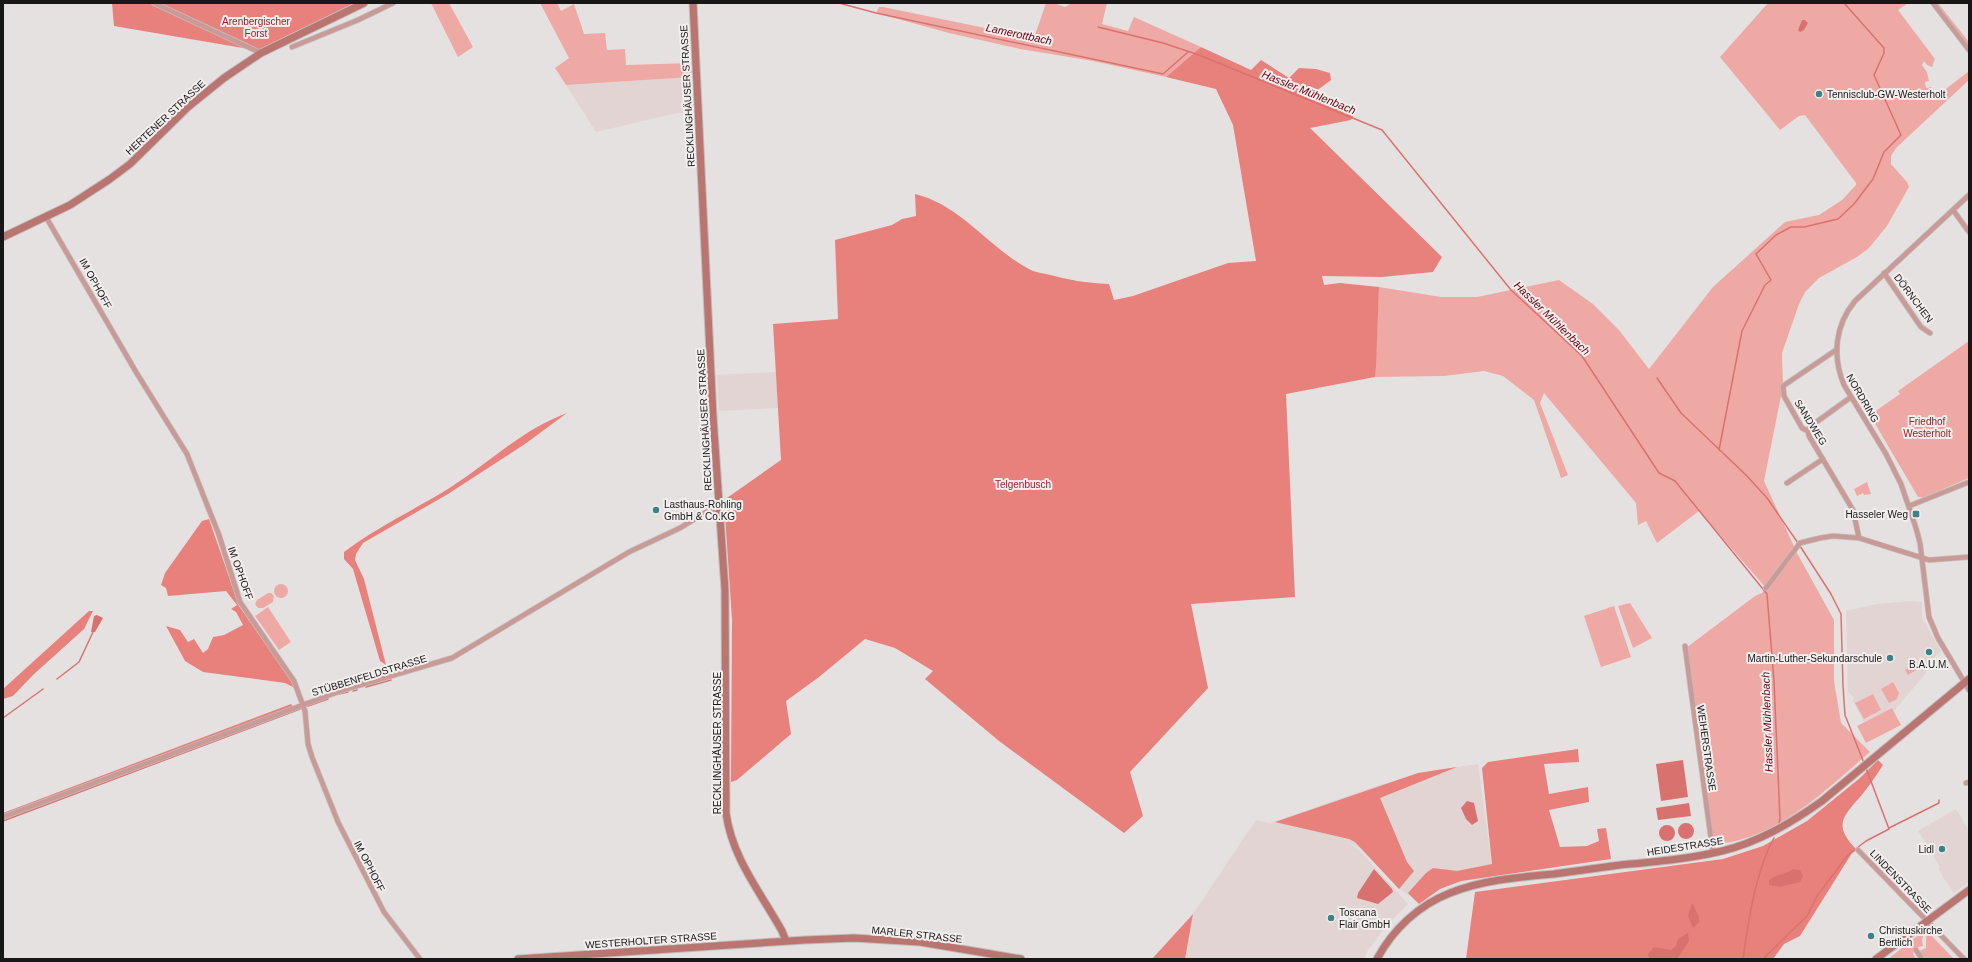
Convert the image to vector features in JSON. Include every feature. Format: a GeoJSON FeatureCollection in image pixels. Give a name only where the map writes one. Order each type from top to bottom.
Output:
{"type":"FeatureCollection","features":[{"type":"Feature","properties":{"kind":"main road","name":"HERTENER STRASSE"},"geometry":{"type":"LineString","coordinates":[[3,237],[46,217],[90,193],[130,164],[188,107],[224,78],[261,53],[364,3]]}},
{"type":"Feature","properties":{"kind":"main road","name":"RECKLINGHÄUSER STRASSE"},"geometry":{"type":"LineString","coordinates":[[693,3],[712,401],[727,627],[725,805],[727,822],[738,857],[782,931],[786,941]]}},
{"type":"Feature","properties":{"kind":"main road","name":"HEIDESTRASSE"},"geometry":{"type":"LineString","coordinates":[[1378,959],[1388,942],[1406,921],[1434,900],[1460,889],[1521,877],[1713,853],[1745,844],[1792,822],[1822,801],[1967,681]]}},
{"type":"Feature","properties":{"kind":"main road"},"geometry":{"type":"LineString","coordinates":[[1876,959],[1969,890]]}},
{"type":"Feature","properties":{"kind":"main road","name":"MARLER STRASSE"},"geometry":{"type":"LineString","coordinates":[[786,941],[849,938],[893,940],[931,944],[1021,959]]}},
{"type":"Feature","properties":{"kind":"main road","name":"WESTERHOLTER STRASSE"},"geometry":{"type":"LineString","coordinates":[[518,959],[786,941]]}},
{"type":"Feature","properties":{"kind":"street"},"geometry":{"type":"LineString","coordinates":[[154,3],[261,53]]}},
{"type":"Feature","properties":{"kind":"street"},"geometry":{"type":"LineString","coordinates":[[292,47],[358,20],[393,3]]}},
{"type":"Feature","properties":{"kind":"street"},"geometry":{"type":"LineString","coordinates":[[1933,3],[1969,50]]}},
{"type":"Feature","properties":{"kind":"street","name":"NORDRING"},"geometry":{"type":"LineString","coordinates":[[1969,195],[1855,301],[1845,314],[1839,330],[1836,350],[1839,373],[1851,397],[1886,454],[1910,506],[1916,528],[1921,557],[1929,617],[1938,638],[1967,681],[1969,690]]}},
{"type":"Feature","properties":{"kind":"street"},"geometry":{"type":"LineString","coordinates":[[1953,210],[1969,232]]}},
{"type":"Feature","properties":{"kind":"street","name":"IM OPHOFF"},"geometry":{"type":"LineString","coordinates":[[46,217],[156,407],[186,454],[219,536],[240,602],[294,681],[303,705],[308,744],[312,757],[338,822],[384,912],[420,959]]}},
{"type":"Feature","properties":{"kind":"street","name":"DÖRNCHEN"},"geometry":{"type":"LineString","coordinates":[[1884,274],[1921,326],[1930,333]]}},
{"type":"Feature","properties":{"kind":"street","name":"SANDWEG"},"geometry":{"type":"LineString","coordinates":[[1836,350],[1784,386],[1784,396],[1802,428],[1808,431],[1809,436],[1853,510],[1859,538]]}},
{"type":"Feature","properties":{"kind":"street"},"geometry":{"type":"LineString","coordinates":[[1808,431],[1811,426],[1851,397]]}},
{"type":"Feature","properties":{"kind":"street","name":"SANDWEG"},"geometry":{"type":"LineString","coordinates":[[1787,483],[1823,459]]}},
{"type":"Feature","properties":{"kind":"street"},"geometry":{"type":"LineString","coordinates":[[1910,506],[1969,482]]}},
{"type":"Feature","properties":{"kind":"street","name":"STÜBBENFELDSTRASSE"},"geometry":{"type":"LineString","coordinates":[[3,817],[343,690],[440,662],[458,655],[629,552],[680,528],[708,511],[719,509]]}},
{"type":"Feature","properties":{"kind":"street"},"geometry":{"type":"LineString","coordinates":[[1766,588],[1800,543],[1833,536],[1859,538],[1929,560],[1969,558]]}},
{"type":"Feature","properties":{"kind":"street","name":"WEIHERSTRASSE"},"geometry":{"type":"LineString","coordinates":[[1685,646],[1713,853]]}},
{"type":"Feature","properties":{"kind":"street","name":"LINDENSTRASSE"},"geometry":{"type":"LineString","coordinates":[[1858,850],[1964,959]]}},
{"type":"Feature","properties":{"kind":"street"},"geometry":{"type":"LineString","coordinates":[[1916,950],[1922,959]]}},
{"type":"Feature","properties":{"kind":"shaded area"},"geometry":{"type":"Polygon","coordinates":[[[1802,20],[1805,20],[1808,23],[1804,30],[1800,32],[1798,30],[1802,20]]]}},
{"type":"Feature","properties":{"kind":"shaded area"},"geometry":{"type":"Polygon","coordinates":[[[692,77],[694,112],[677,113],[596,132],[566,85],[692,77]]]}},
{"type":"Feature","properties":{"kind":"shaded area"},"geometry":{"type":"Polygon","coordinates":[[[776,372],[778,408],[719,411],[717,375],[776,372]]]}},
{"type":"Feature","properties":{"kind":"shaded area","name":"Martin-Luther-Sekundarschule"},"geometry":{"type":"Polygon","coordinates":[[[1909,601],[1922,602],[1922,618],[1941,651],[1927,664],[1926,673],[1894,711],[1892,708],[1864,722],[1853,701],[1854,697],[1848,692],[1846,611],[1877,604],[1909,601]]]}},
{"type":"Feature","properties":{"kind":"shaded area"},"geometry":{"type":"Polygon","coordinates":[[[97,615],[103,618],[95,632],[91,632],[94,616],[97,615]]]}},
{"type":"Feature","properties":{"kind":"shaded area"},"geometry":{"type":"Polygon","coordinates":[[[1683,760],[1688,797],[1661,801],[1656,764],[1683,760]]]}},
{"type":"Feature","properties":{"kind":"shaded area"},"geometry":{"type":"Polygon","coordinates":[[[1478,764],[1493,874],[1439,888],[1418,901],[1399,889],[1361,849],[1345,841],[1360,851],[1408,904],[1387,925],[1368,950],[1364,959],[1185,959],[1193,914],[1256,820],[1295,829],[1270,823],[1379,785],[1430,771],[1478,764]]]}},
{"type":"Feature","properties":{"kind":"shaded area"},"geometry":{"type":"Polygon","coordinates":[[[1467,801],[1474,803],[1478,821],[1472,825],[1466,819],[1461,808],[1467,801]]]}},
{"type":"Feature","properties":{"kind":"shaded area"},"geometry":{"type":"Polygon","coordinates":[[[1689,803],[1691,816],[1658,820],[1656,808],[1689,803]]]}},
{"type":"Feature","properties":{"kind":"shaded area"},"geometry":{"type":"Polygon","coordinates":[[[1956,809],[1969,831],[1969,882],[1954,893],[1943,877],[1938,868],[1940,867],[1918,831],[1956,809]]]}},
{"type":"Feature","properties":{"kind":"shaded area"},"geometry":{"type":"Polygon","coordinates":[[[1686,823],[1693,828],[1694,831],[1689,838],[1686,839],[1679,834],[1678,831],[1683,824],[1686,823]]]}},
{"type":"Feature","properties":{"kind":"shaded area"},"geometry":{"type":"Polygon","coordinates":[[[1667,825],[1674,830],[1675,833],[1670,840],[1667,841],[1660,836],[1659,833],[1664,826],[1667,825]]]}},
{"type":"Feature","properties":{"kind":"shaded area"},"geometry":{"type":"Polygon","coordinates":[[[1374,869],[1393,892],[1378,904],[1357,898],[1358,893],[1374,869]]]}},
{"type":"Feature","properties":{"kind":"shaded area"},"geometry":{"type":"Polygon","coordinates":[[[1793,869],[1800,870],[1803,876],[1800,882],[1780,887],[1769,885],[1769,880],[1772,878],[1793,869]]]}},
{"type":"Feature","properties":{"kind":"shaded area"},"geometry":{"type":"Polygon","coordinates":[[[1692,903],[1699,917],[1699,922],[1693,928],[1688,916],[1692,903]]]}},
{"type":"Feature","properties":{"kind":"shaded area"},"geometry":{"type":"Polygon","coordinates":[[[1688,933],[1689,941],[1677,959],[1649,959],[1648,954],[1654,947],[1671,950],[1676,946],[1678,939],[1688,933]]]}},
{"type":"Feature","properties":{"kind":"green space","name":"Arenbergischer Forst"},"geometry":{"type":"Polygon","coordinates":[[[112,3],[357,3],[260,51],[114,26],[112,3]]]}},
{"type":"Feature","properties":{"kind":"green space"},"geometry":{"type":"Polygon","coordinates":[[[431,3],[449,3],[473,47],[458,57],[431,3]]]}},
{"type":"Feature","properties":{"kind":"green space"},"geometry":{"type":"Polygon","coordinates":[[[540,3],[557,3],[561,11],[574,4],[584,34],[605,33],[607,50],[625,49],[626,65],[691,63],[692,77],[566,85],[555,68],[569,58],[540,3]]]}},
{"type":"Feature","properties":{"kind":"green space"},"geometry":{"type":"Polygon","coordinates":[[[1046,3],[1054,3],[1065,7],[1072,3],[1107,3],[1102,24],[1128,31],[1134,17],[1201,47],[1166,77],[1093,61],[1020,49],[949,33],[876,13],[879,7],[883,7],[1034,38],[1046,3]]]}},
{"type":"Feature","properties":{"kind":"green space"},"geometry":{"type":"Polygon","coordinates":[[[1768,3],[1908,3],[1898,10],[1935,59],[1932,67],[1927,65],[1924,61],[1922,65],[1927,72],[1929,81],[1925,82],[1926,88],[1931,87],[1938,95],[1969,71],[1969,80],[1896,148],[1891,156],[1891,164],[1907,182],[1909,187],[1887,226],[1869,248],[1857,257],[1819,278],[1805,292],[1799,304],[1782,353],[1783,386],[1764,481],[1797,553],[1834,620],[1834,681],[1841,723],[1870,752],[1836,782],[1800,810],[1781,822],[1739,840],[1717,844],[1713,841],[1686,648],[1755,596],[1762,593],[1766,588],[1699,511],[1657,543],[1646,521],[1638,525],[1636,503],[1544,393],[1540,403],[1568,475],[1561,478],[1534,400],[1503,376],[1484,371],[1444,376],[1375,377],[1379,287],[1441,297],[1477,297],[1559,280],[1593,304],[1619,330],[1649,369],[1713,287],[1785,222],[1819,215],[1842,200],[1856,185],[1805,115],[1799,116],[1780,130],[1720,57],[1768,3]]]}},
{"type":"Feature","properties":{"kind":"green space"},"geometry":{"type":"Polygon","coordinates":[[[1933,3],[1938,3],[1969,42],[1969,50],[1933,3]]]}},
{"type":"Feature","properties":{"kind":"green space","name":"Telgenbusch"},"geometry":{"type":"Polygon","coordinates":[[[1201,47],[1251,70],[1261,60],[1289,78],[1299,68],[1316,69],[1330,73],[1331,80],[1319,89],[1319,93],[1355,113],[1351,120],[1310,128],[1442,257],[1433,272],[1382,277],[1322,276],[1324,285],[1340,283],[1379,287],[1376,367],[1375,377],[1286,394],[1295,597],[1191,604],[1208,688],[1130,772],[1143,816],[1124,833],[999,741],[925,679],[933,671],[895,648],[865,639],[819,677],[786,701],[791,734],[737,780],[731,782],[732,620],[724,500],[781,460],[773,324],[838,319],[835,240],[892,225],[902,219],[916,216],[915,194],[947,207],[1001,250],[1029,269],[1070,280],[1109,284],[1114,300],[1133,296],[1228,263],[1256,261],[1233,125],[1216,89],[1166,77],[1201,47]]]}},
{"type":"Feature","properties":{"kind":"green space","name":"Friedhof Westerholt"},"geometry":{"type":"Polygon","coordinates":[[[1969,341],[1969,478],[1924,497],[1918,497],[1870,415],[1900,394],[1898,391],[1969,341]]]}},
{"type":"Feature","properties":{"kind":"green space"},"geometry":{"type":"Polygon","coordinates":[[[567,413],[525,444],[448,494],[363,543],[356,554],[355,560],[364,579],[386,665],[380,661],[353,569],[344,559],[344,552],[370,534],[451,487],[521,437],[567,413]]]}},
{"type":"Feature","properties":{"kind":"green space"},"geometry":{"type":"Polygon","coordinates":[[[1867,482],[1871,494],[1864,495],[1863,493],[1857,496],[1854,489],[1867,482]]]}},
{"type":"Feature","properties":{"kind":"green space"},"geometry":{"type":"Polygon","coordinates":[[[209,519],[239,606],[297,689],[285,683],[203,672],[185,661],[166,626],[180,630],[188,642],[194,639],[203,653],[208,649],[213,637],[224,635],[243,625],[236,612],[231,609],[237,605],[226,591],[168,596],[166,588],[161,585],[165,573],[202,521],[209,519]]]}},
{"type":"Feature","properties":{"kind":"green space"},"geometry":{"type":"Polygon","coordinates":[[[281,584],[286,586],[288,591],[286,596],[281,598],[276,596],[274,591],[276,586],[281,584]]]}},
{"type":"Feature","properties":{"kind":"green space"},"geometry":{"type":"Polygon","coordinates":[[[268,593],[271,593],[274,596],[273,602],[263,608],[258,608],[255,604],[257,600],[268,593]]]}},
{"type":"Feature","properties":{"kind":"green space"},"geometry":{"type":"Polygon","coordinates":[[[1630,603],[1652,638],[1633,648],[1618,606],[1630,603]]]}},
{"type":"Feature","properties":{"kind":"green space"},"geometry":{"type":"Polygon","coordinates":[[[1614,606],[1631,657],[1601,667],[1584,616],[1614,606]]]}},
{"type":"Feature","properties":{"kind":"green space"},"geometry":{"type":"Polygon","coordinates":[[[268,607],[291,642],[279,650],[255,616],[268,607]]]}},
{"type":"Feature","properties":{"kind":"green space"},"geometry":{"type":"Polygon","coordinates":[[[89,611],[93,611],[84,629],[33,675],[13,696],[3,699],[3,689],[89,611]]]}},
{"type":"Feature","properties":{"kind":"green space"},"geometry":{"type":"Polygon","coordinates":[[[1915,664],[1918,669],[1908,675],[1905,670],[1915,664]]]}},
{"type":"Feature","properties":{"kind":"green space"},"geometry":{"type":"Polygon","coordinates":[[[1893,682],[1899,693],[1897,699],[1889,703],[1881,689],[1893,682]]]}},
{"type":"Feature","properties":{"kind":"green space"},"geometry":{"type":"Polygon","coordinates":[[[1873,694],[1881,710],[1864,719],[1855,703],[1873,694]]]}},
{"type":"Feature","properties":{"kind":"green space"},"geometry":{"type":"Polygon","coordinates":[[[291,704],[296,710],[3,820],[3,813],[291,704]]]}},
{"type":"Feature","properties":{"kind":"green space"},"geometry":{"type":"Polygon","coordinates":[[[1892,708],[1901,725],[1866,743],[1857,726],[1892,708]]]}},
{"type":"Feature","properties":{"kind":"green space"},"geometry":{"type":"Polygon","coordinates":[[[1578,749],[1579,762],[1544,764],[1549,794],[1588,787],[1589,802],[1549,810],[1560,847],[1587,846],[1599,841],[1597,829],[1606,828],[1611,859],[1461,881],[1440,889],[1419,904],[1408,893],[1426,873],[1433,868],[1457,871],[1492,864],[1482,768],[1488,762],[1578,749]]]}},
{"type":"Feature","properties":{"kind":"green space"},"geometry":{"type":"Polygon","coordinates":[[[1878,760],[1883,765],[1849,810],[1843,822],[1845,834],[1857,850],[1852,853],[1800,936],[1784,944],[1773,959],[1466,959],[1475,892],[1723,859],[1763,846],[1807,821],[1860,778],[1878,760]]]}},
{"type":"Feature","properties":{"kind":"green space"},"geometry":{"type":"Polygon","coordinates":[[[1457,767],[1380,798],[1407,862],[1414,871],[1399,889],[1355,842],[1349,839],[1275,822],[1418,773],[1457,767]]]}},
{"type":"Feature","properties":{"kind":"green space"},"geometry":{"type":"Polygon","coordinates":[[[1193,914],[1185,959],[1152,959],[1193,914]]]}},
{"type":"Feature","properties":{"kind":"green space"},"geometry":{"type":"Polygon","coordinates":[[[1926,929],[1922,940],[1923,946],[1915,948],[1913,954],[1916,959],[1888,959],[1926,929]]]}},
{"type":"Feature","properties":{"kind":"green space"},"geometry":{"type":"Polygon","coordinates":[[[1928,932],[1954,959],[1926,959],[1919,951],[1926,948],[1926,937],[1928,932]]]}},
{"type":"Feature","properties":{"kind":"waterway","name":"Lamerottbach"},"geometry":{"type":"LineString","coordinates":[[839,3],[876,13],[1163,74],[1188,52]]}},
{"type":"Feature","properties":{"kind":"waterway"},"geometry":{"type":"LineString","coordinates":[[1719,450],[1742,331],[1765,285],[1771,280],[1756,254],[1776,235],[1791,227],[1804,227],[1838,219],[1854,204],[1873,179],[1884,152],[1901,135],[1874,75],[1884,53],[1884,48],[1844,3]]}},
{"type":"Feature","properties":{"kind":"waterway","name":"Hassler Mühlenbach"},"geometry":{"type":"LineString","coordinates":[[1098,27],[1163,43],[1199,55],[1382,130],[1511,290],[1582,356],[1659,473],[1675,481],[1767,594],[1774,681],[1779,823]]}},
{"type":"Feature","properties":{"kind":"waterway"},"geometry":{"type":"LineString","coordinates":[[1657,378],[1681,413],[1746,475],[1767,498],[1798,543]]}},
{"type":"Feature","properties":{"kind":"waterway"},"geometry":{"type":"LineString","coordinates":[[1800,546],[1831,594],[1841,614],[1845,715],[1864,763]]}},
{"type":"Feature","properties":{"kind":"waterway"},"geometry":{"type":"LineString","coordinates":[[57,679],[79,662],[93,632]]}},
{"type":"Feature","properties":{"kind":"waterway"},"geometry":{"type":"LineString","coordinates":[[366,687],[391,680]]}},
{"type":"Feature","properties":{"kind":"waterway"},"geometry":{"type":"LineString","coordinates":[[3,718],[43,689]]}},
{"type":"Feature","properties":{"kind":"waterway"},"geometry":{"type":"LineString","coordinates":[[353,691],[357,690]]}},
{"type":"Feature","properties":{"kind":"waterway"},"geometry":{"type":"LineString","coordinates":[[339,694],[348,692]]}},
{"type":"Feature","properties":{"kind":"waterway"},"geometry":{"type":"LineString","coordinates":[[308,706],[328,699]]}},
{"type":"Feature","properties":{"kind":"waterway"},"geometry":{"type":"LineString","coordinates":[[3,821],[300,709]]}},
{"type":"Feature","properties":{"kind":"waterway"},"geometry":{"type":"LineString","coordinates":[[1763,959],[1807,916],[1817,896],[1848,855],[1866,841],[1889,829],[1866,768]]}},
{"type":"Feature","properties":{"kind":"waterway"},"geometry":{"type":"LineString","coordinates":[[1889,828],[1939,803],[1939,800]]}},
{"type":"Feature","properties":{"kind":"waterway","name":"Hassler Mühlenbach"},"geometry":{"type":"LineString","coordinates":[[1743,959],[1750,913],[1762,865],[1774,838]]}},
{"type":"Feature","properties":{"kind":"place","name":"Tennisclub-GW-Westerholt"},"geometry":{"type":"Point","coordinates":[1819,94]}},
{"type":"Feature","properties":{"kind":"place","name":"Lasthaus-Rohling GmbH & Co.KG"},"geometry":{"type":"Point","coordinates":[656,510]}},
{"type":"Feature","properties":{"kind":"place","name":"Hasseler Weg"},"geometry":{"type":"Point","coordinates":[1916,514]}},
{"type":"Feature","properties":{"kind":"place","name":"B.A.U.M."},"geometry":{"type":"Point","coordinates":[1929,652]}},
{"type":"Feature","properties":{"kind":"place","name":"Martin-Luther-Sekundarschule"},"geometry":{"type":"Point","coordinates":[1890,658]}},
{"type":"Feature","properties":{"kind":"place","name":"Lidl"},"geometry":{"type":"Point","coordinates":[1942,849]}},
{"type":"Feature","properties":{"kind":"place","name":"Toscana Flair GmbH"},"geometry":{"type":"Point","coordinates":[1331,918]}},
{"type":"Feature","properties":{"kind":"place","name":"Christuskirche Bertlich"},"geometry":{"type":"Point","coordinates":[1871,936]}}]}
